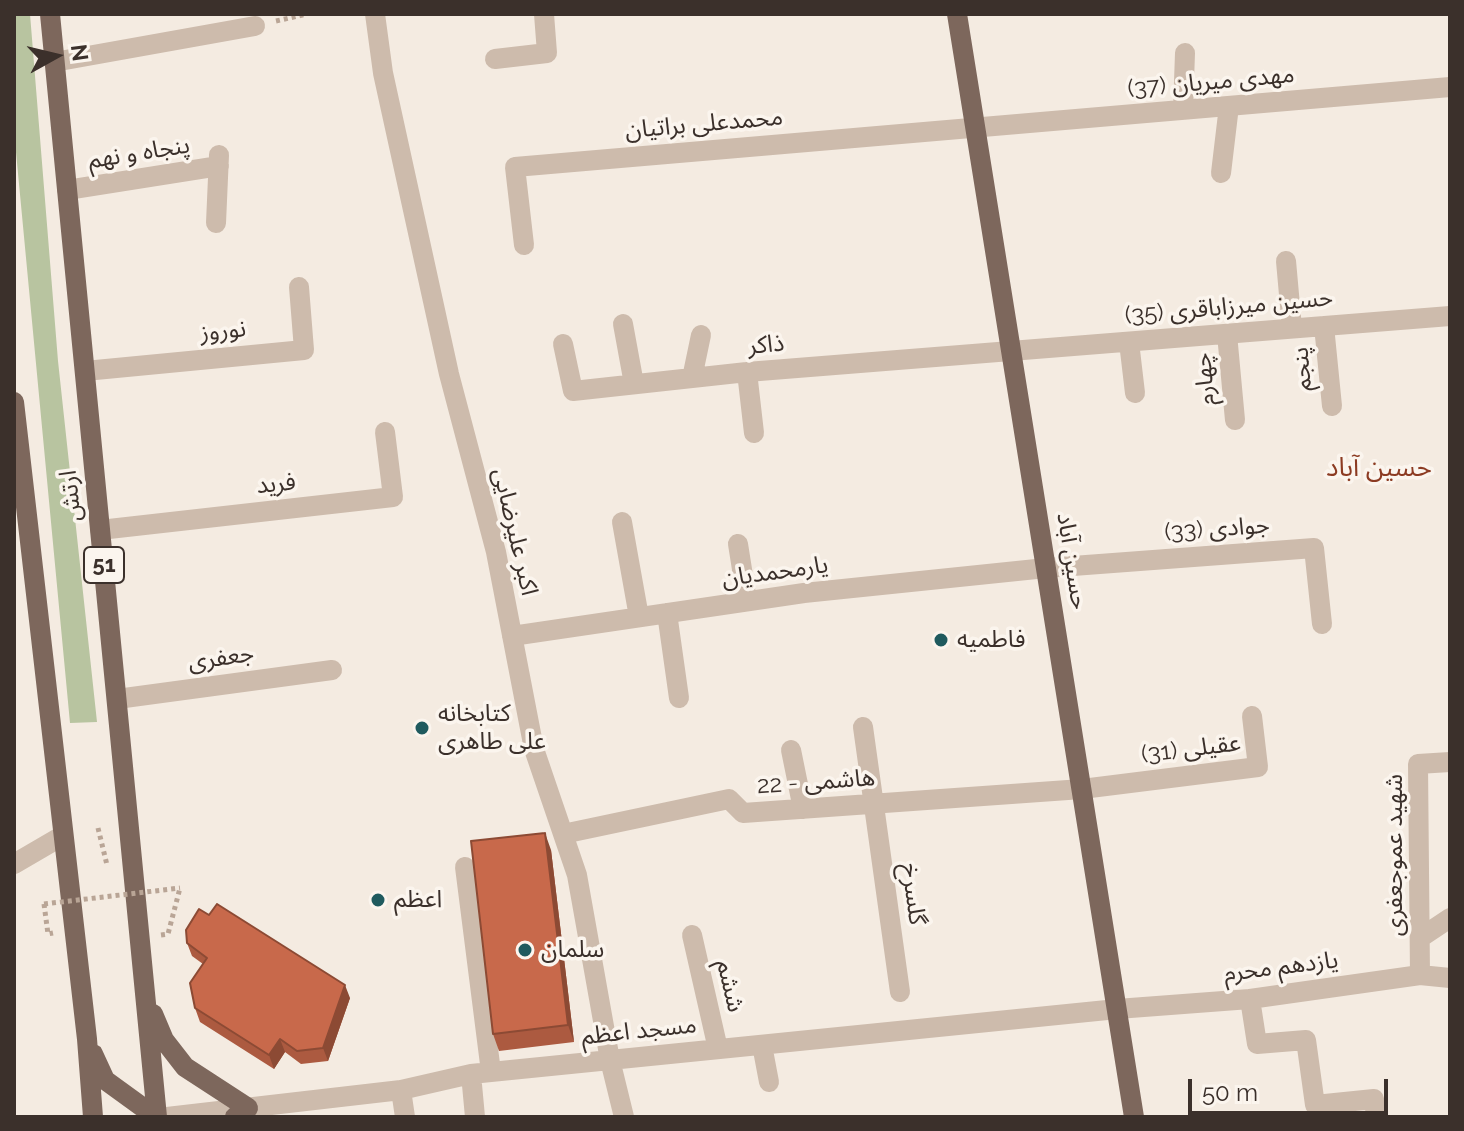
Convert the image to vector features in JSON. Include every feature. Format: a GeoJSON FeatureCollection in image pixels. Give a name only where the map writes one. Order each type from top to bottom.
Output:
{"type":"FeatureCollection","features":[{"type":"Feature","properties":{"kind":"main road","name":"ارتش"},"geometry":{"type":"LineString","coordinates":[[50,14],[157,1117]]}},
{"type":"Feature","properties":{"kind":"main road","name":"حسین آباد"},"geometry":{"type":"LineString","coordinates":[[957,14],[1134,1117]]}},
{"type":"Feature","properties":{"kind":"main road","name":"ارتش"},"geometry":{"type":"LineString","coordinates":[[14,402],[87,1039],[93,1117]]}},
{"type":"Feature","properties":{"kind":"main road"},"geometry":{"type":"LineString","coordinates":[[146,995],[164,1040],[185,1067],[242,1112]]}},
{"type":"Feature","properties":{"kind":"main road"},"geometry":{"type":"LineString","coordinates":[[87,1039],[105,1080],[157,1117]]}},
{"type":"Feature","properties":{"kind":"street","name":"اکبر علیرضایی"},"geometry":{"type":"LineString","coordinates":[[375,14],[386,88],[449,374],[496,552],[534,749],[577,875],[610,1060],[624,1117]]}},
{"type":"Feature","properties":{"kind":"street"},"geometry":{"type":"LineString","coordinates":[[495,59],[547,53],[544,14]]}},
{"type":"Feature","properties":{"kind":"street"},"geometry":{"type":"LineString","coordinates":[[54,62],[255,26]]}},
{"type":"Feature","properties":{"kind":"street"},"geometry":{"type":"LineString","coordinates":[[1183,110],[1185,53]]}},
{"type":"Feature","properties":{"kind":"street","name":"مهدی میریان (37)"},"geometry":{"type":"LineString","coordinates":[[976,127],[1450,87]]}},
{"type":"Feature","properties":{"kind":"street"},"geometry":{"type":"LineString","coordinates":[[1221,173],[1229,106]]}},
{"type":"Feature","properties":{"kind":"street","name":"محمدعلی براتیان"},"geometry":{"type":"LineString","coordinates":[[524,245],[515,167],[976,127]]}},
{"type":"Feature","properties":{"kind":"street","name":"پنجاه و نهم"},"geometry":{"type":"LineString","coordinates":[[67,190],[219,161],[216,223]]}},
{"type":"Feature","properties":{"kind":"street"},"geometry":{"type":"LineString","coordinates":[[1286,261],[1292,328]]}},
{"type":"Feature","properties":{"kind":"street","name":"نوروز"},"geometry":{"type":"LineString","coordinates":[[85,371],[304,350],[299,287]]}},
{"type":"Feature","properties":{"kind":"street","name":"حسین میرزاباقری (35)"},"geometry":{"type":"LineString","coordinates":[[1012,351],[1450,316]]}},
{"type":"Feature","properties":{"kind":"street"},"geometry":{"type":"LineString","coordinates":[[623,324],[634,384]]}},
{"type":"Feature","properties":{"kind":"street","name":"پنجم"},"geometry":{"type":"LineString","coordinates":[[1324,326],[1332,406]]}},
{"type":"Feature","properties":{"kind":"street","name":"چهارم"},"geometry":{"type":"LineString","coordinates":[[1227,334],[1235,420]]}},
{"type":"Feature","properties":{"kind":"street"},"geometry":{"type":"LineString","coordinates":[[692,378],[701,335]]}},
{"type":"Feature","properties":{"kind":"street"},"geometry":{"type":"LineString","coordinates":[[1129,342],[1135,393]]}},
{"type":"Feature","properties":{"kind":"street","name":"ذاکر"},"geometry":{"type":"LineString","coordinates":[[563,344],[573,391],[747,372],[1012,351]]}},
{"type":"Feature","properties":{"kind":"street"},"geometry":{"type":"LineString","coordinates":[[747,372],[754,433]]}},
{"type":"Feature","properties":{"kind":"street","name":"فرید"},"geometry":{"type":"LineString","coordinates":[[100,530],[393,497],[385,432]]}},
{"type":"Feature","properties":{"kind":"street"},"geometry":{"type":"LineString","coordinates":[[622,522],[639,617]]}},
{"type":"Feature","properties":{"kind":"street"},"geometry":{"type":"LineString","coordinates":[[738,544],[747,601]]}},
{"type":"Feature","properties":{"kind":"street","name":"جوادی (33)"},"geometry":{"type":"LineString","coordinates":[[1046,568],[1314,548],[1322,624]]}},
{"type":"Feature","properties":{"kind":"street","name":"یارمحمدیان"},"geometry":{"type":"LineString","coordinates":[[512,636],[747,601],[1046,568]]}},
{"type":"Feature","properties":{"kind":"street"},"geometry":{"type":"LineString","coordinates":[[667,613],[679,698]]}},
{"type":"Feature","properties":{"kind":"street","name":"جعفری"},"geometry":{"type":"LineString","coordinates":[[117,699],[332,670]]}},
{"type":"Feature","properties":{"kind":"street","name":"عقیلی (31)"},"geometry":{"type":"LineString","coordinates":[[1082,789],[1258,767],[1252,716]]}},
{"type":"Feature","properties":{"kind":"street","name":"گلسرخ"},"geometry":{"type":"LineString","coordinates":[[863,727],[900,992]]}},
{"type":"Feature","properties":{"kind":"street"},"geometry":{"type":"LineString","coordinates":[[791,750],[803,809]]}},
{"type":"Feature","properties":{"kind":"street","name":"شهید عموجعفری"},"geometry":{"type":"LineString","coordinates":[[1420,975],[1418,764],[1450,762]]}},
{"type":"Feature","properties":{"kind":"street","name":"هاشمی - 22"},"geometry":{"type":"LineString","coordinates":[[563,834],[729,799],[743,813],[1082,789]]}},
{"type":"Feature","properties":{"kind":"street"},"geometry":{"type":"LineString","coordinates":[[14,864],[62,836]]}},
{"type":"Feature","properties":{"kind":"street"},"geometry":{"type":"LineString","coordinates":[[465,867],[481,1073],[475,1117]]}},
{"type":"Feature","properties":{"kind":"street"},"geometry":{"type":"LineString","coordinates":[[1420,938],[1450,918]]}},
{"type":"Feature","properties":{"kind":"street","name":"ششم"},"geometry":{"type":"LineString","coordinates":[[692,935],[718,1049]]}},
{"type":"Feature","properties":{"kind":"street","name":"یازدهم محرم"},"geometry":{"type":"LineString","coordinates":[[1117,1009],[1250,999],[1420,975],[1450,978]]}},
{"type":"Feature","properties":{"kind":"street"},"geometry":{"type":"LineString","coordinates":[[1250,999],[1257,1044],[1306,1040],[1315,1105],[1374,1099],[1376,1117]]}},
{"type":"Feature","properties":{"kind":"street","name":"مسجد اعظم"},"geometry":{"type":"LineString","coordinates":[[167,1117],[242,1112],[401,1090],[481,1073],[1117,1009]]}},
{"type":"Feature","properties":{"kind":"street"},"geometry":{"type":"LineString","coordinates":[[762,1045],[769,1082]]}},
{"type":"Feature","properties":{"kind":"street"},"geometry":{"type":"LineString","coordinates":[[401,1090],[405,1117]]}},
{"type":"Feature","properties":{"kind":"path"},"geometry":{"type":"LineString","coordinates":[[255,26],[307,14]]}},
{"type":"Feature","properties":{"kind":"path"},"geometry":{"type":"LineString","coordinates":[[48,934],[44,904],[180,888],[168,934]]}},
{"type":"Feature","properties":{"kind":"green space"},"geometry":{"type":"Polygon","coordinates":[[[14,14],[30,14],[58,361],[97,722],[70,723],[14,131],[14,14]]]}},
{"type":"Feature","properties":{"kind":"building","name":"سلمان"},"geometry":{"type":"Polygon","coordinates":[[[545,833],[568,1025],[493,1034],[471,841],[545,833]]]}},
{"type":"Feature","properties":{"kind":"building"},"geometry":{"type":"Polygon","coordinates":[[[217,904],[345,985],[323,1048],[297,1051],[280,1039],[269,1055],[195,1008],[190,983],[207,958],[187,943],[186,930],[199,909],[209,915],[217,904]]]}},
{"type":"Feature","properties":{"kind":"place","name":"فاطمیه"},"geometry":{"type":"Point","coordinates":[941,640]}},
{"type":"Feature","properties":{"kind":"place","name":"کتابخانه علی طاهری"},"geometry":{"type":"Point","coordinates":[422,728]}},
{"type":"Feature","properties":{"kind":"place","name":"اعظم"},"geometry":{"type":"Point","coordinates":[378,900]}},
{"type":"Feature","properties":{"kind":"place","name":"سلمان"},"geometry":{"type":"Point","coordinates":[525,950]}},
{"type":"Feature","properties":{"kind":"district","name":"حسین آباد"},"geometry":{"type":"Point","coordinates":[1379,468]}}]}
